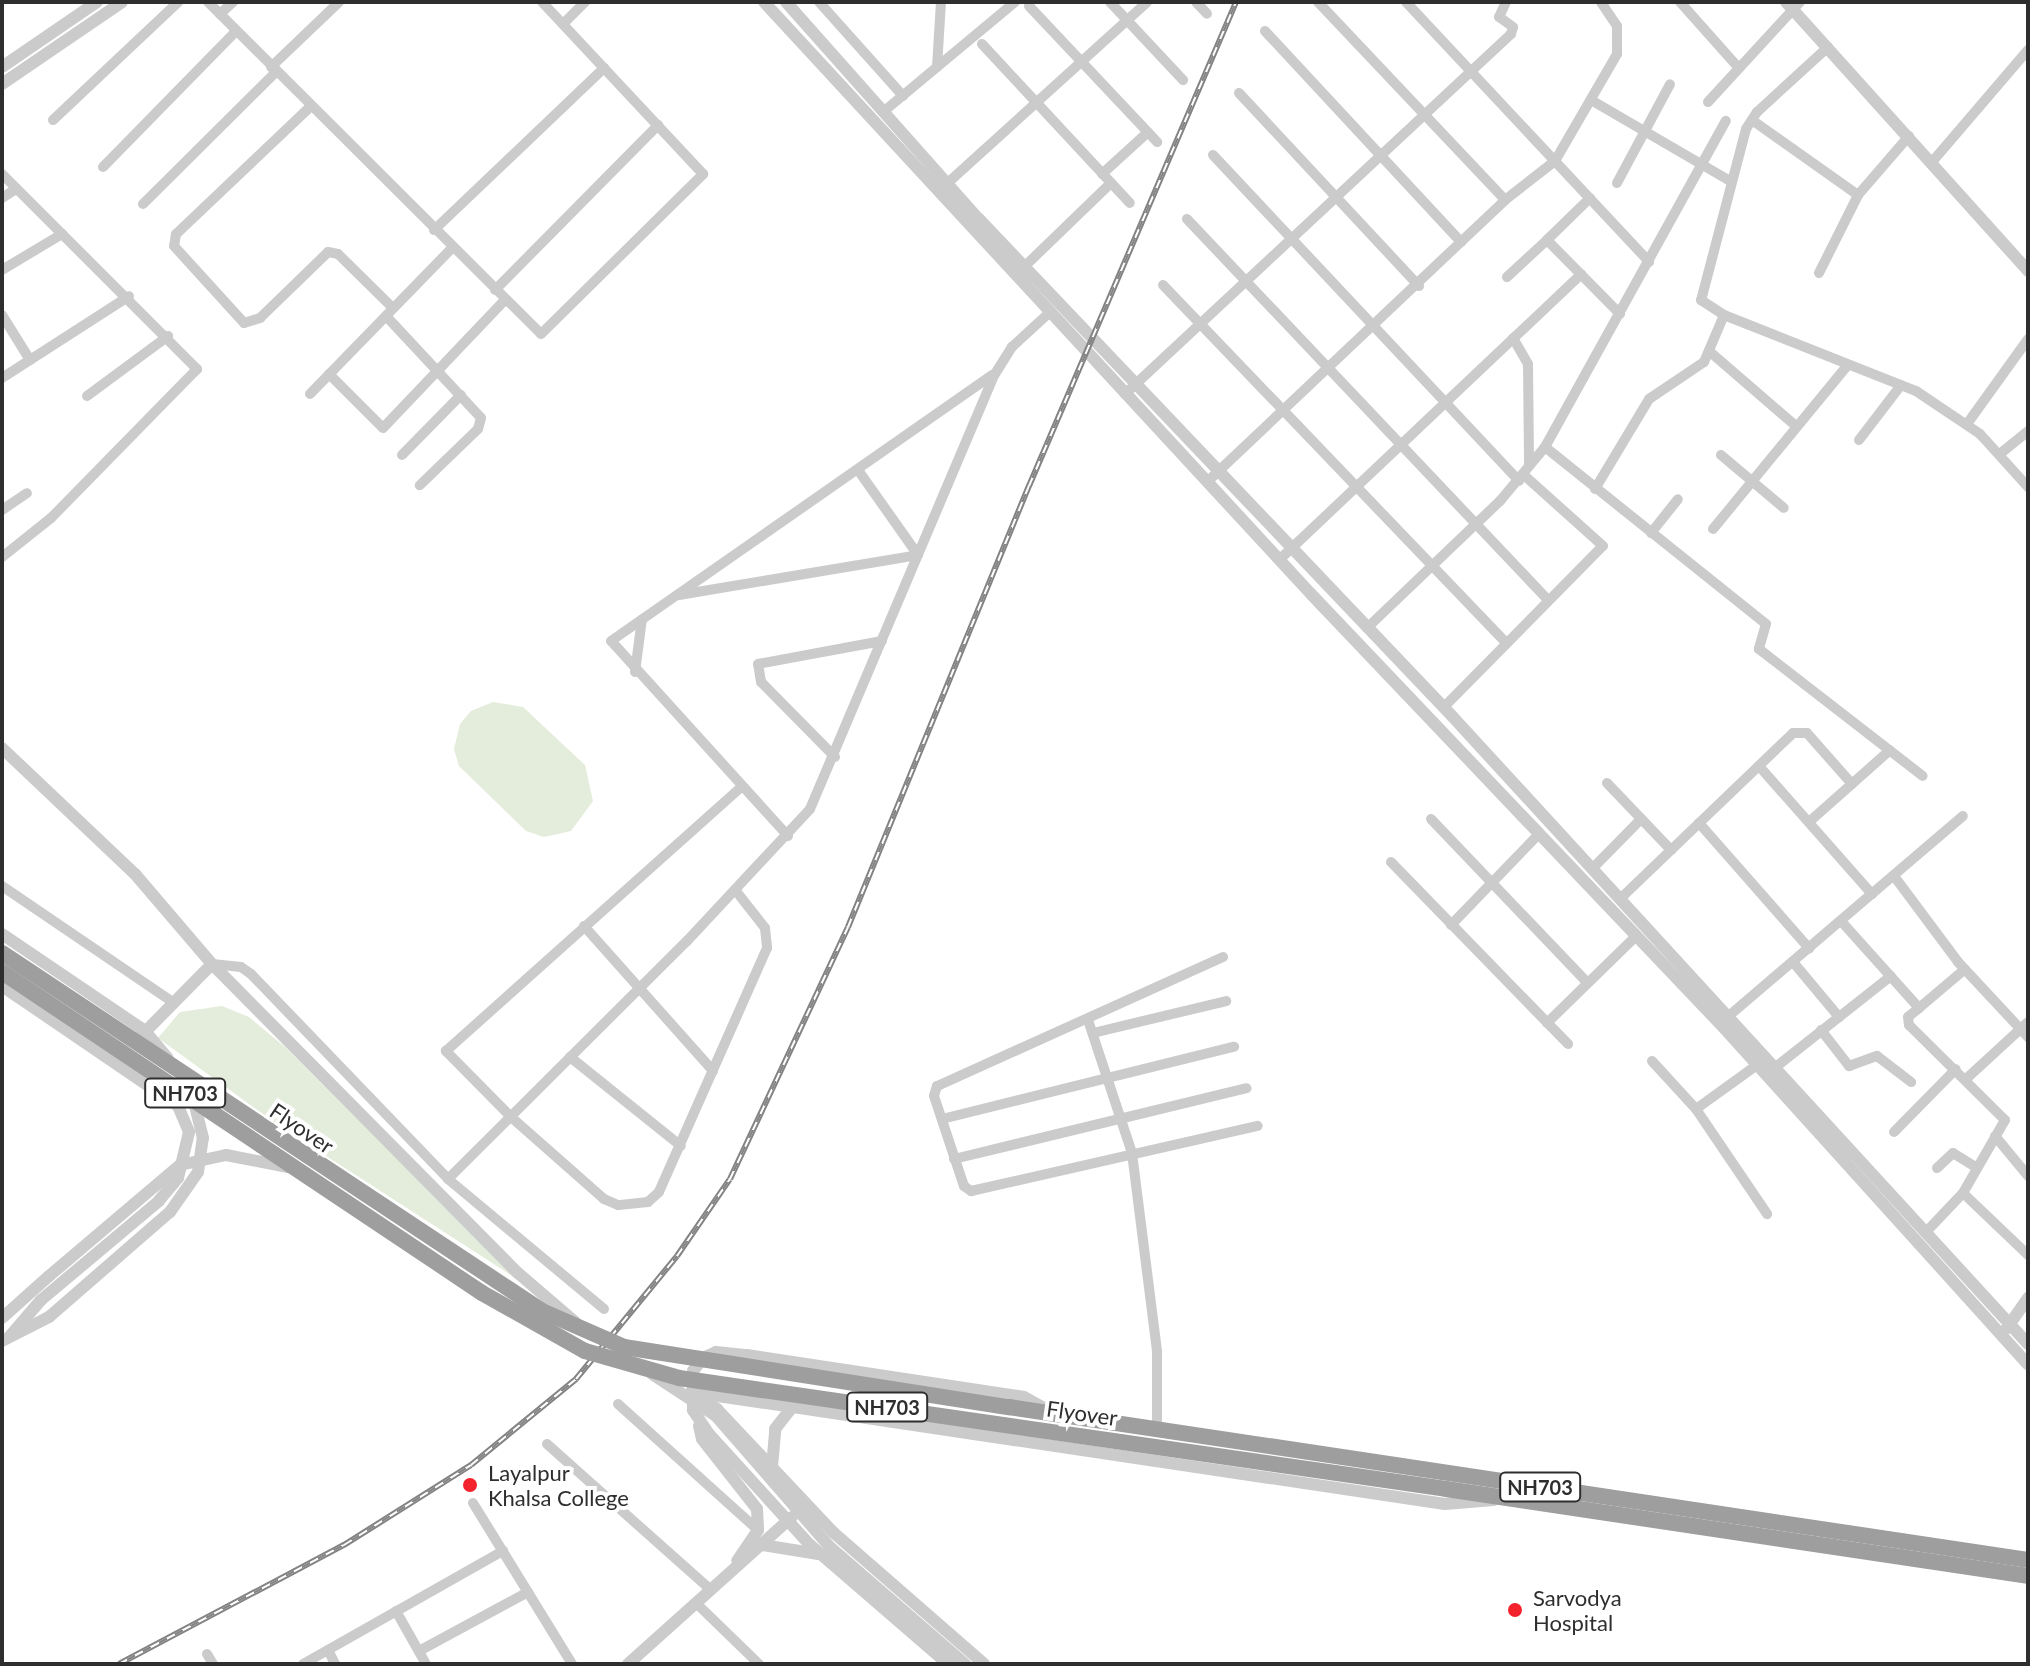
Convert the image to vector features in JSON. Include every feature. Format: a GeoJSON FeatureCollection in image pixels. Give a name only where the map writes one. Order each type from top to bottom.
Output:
{"type":"FeatureCollection","features":[{"type":"Feature","properties":{"kind":"highway","name":"Flyover"},"geometry":{"type":"LineString","coordinates":[[2,953],[529,1303],[583,1330],[624,1347],[684,1359],[1051,1412]]}},
{"type":"Feature","properties":{"kind":"highway","name":"Flyover"},"geometry":{"type":"LineString","coordinates":[[2,972],[545,1332],[649,1372],[1509,1499]]}},
{"type":"Feature","properties":{"kind":"highway","name":"NH703"},"geometry":{"type":"LineString","coordinates":[[1051,1412],[2028,1560]]}},
{"type":"Feature","properties":{"kind":"highway","name":"NH703"},"geometry":{"type":"LineString","coordinates":[[1509,1499],[2028,1576]]}},
{"type":"Feature","properties":{"kind":"street"},"geometry":{"type":"LineString","coordinates":[[2,67],[97,2]]}},
{"type":"Feature","properties":{"kind":"street"},"geometry":{"type":"LineString","coordinates":[[2,84],[122,2]]}},
{"type":"Feature","properties":{"kind":"street"},"geometry":{"type":"LineString","coordinates":[[53,120],[178,2]]}},
{"type":"Feature","properties":{"kind":"street"},"geometry":{"type":"LineString","coordinates":[[208,2],[536,332],[546,334],[701,179],[699,165],[542,2]]}},
{"type":"Feature","properties":{"kind":"street"},"geometry":{"type":"LineString","coordinates":[[220,14],[233,2]]}},
{"type":"Feature","properties":{"kind":"street"},"geometry":{"type":"LineString","coordinates":[[143,204],[339,2]]}},
{"type":"Feature","properties":{"kind":"street"},"geometry":{"type":"LineString","coordinates":[[564,23],[585,2]]}},
{"type":"Feature","properties":{"kind":"street"},"geometry":{"type":"LineString","coordinates":[[764,2],[1049,313],[1130,389]]}},
{"type":"Feature","properties":{"kind":"street"},"geometry":{"type":"LineString","coordinates":[[786,2],[1212,478],[1279,560],[1636,936],[1777,1066],[2028,1344]]}},
{"type":"Feature","properties":{"kind":"street"},"geometry":{"type":"LineString","coordinates":[[819,2],[903,96]]}},
{"type":"Feature","properties":{"kind":"street"},"geometry":{"type":"LineString","coordinates":[[937,67],[941,2]]}},
{"type":"Feature","properties":{"kind":"street"},"geometry":{"type":"LineString","coordinates":[[883,112],[1015,2]]}},
{"type":"Feature","properties":{"kind":"street"},"geometry":{"type":"LineString","coordinates":[[1110,2],[1183,80]]}},
{"type":"Feature","properties":{"kind":"street"},"geometry":{"type":"LineString","coordinates":[[936,193],[1039,105],[1147,2]]}},
{"type":"Feature","properties":{"kind":"street"},"geometry":{"type":"LineString","coordinates":[[1196,2],[1207,14]]}},
{"type":"Feature","properties":{"kind":"street"},"geometry":{"type":"LineString","coordinates":[[1318,2],[1505,200]]}},
{"type":"Feature","properties":{"kind":"street"},"geometry":{"type":"LineString","coordinates":[[1406,2],[1649,262]]}},
{"type":"Feature","properties":{"kind":"street"},"geometry":{"type":"LineString","coordinates":[[1130,389],[1248,284],[1513,32],[1499,17],[1506,2]]}},
{"type":"Feature","properties":{"kind":"street"},"geometry":{"type":"LineString","coordinates":[[1212,478],[1419,286],[1505,200],[1555,161],[1619,45],[1617,26],[1601,2]]}},
{"type":"Feature","properties":{"kind":"street"},"geometry":{"type":"LineString","coordinates":[[1680,2],[1738,67]]}},
{"type":"Feature","properties":{"kind":"street"},"geometry":{"type":"LineString","coordinates":[[1708,102],[1793,5],[2028,271]]}},
{"type":"Feature","properties":{"kind":"street"},"geometry":{"type":"LineString","coordinates":[[1029,6],[1157,142]]}},
{"type":"Feature","properties":{"kind":"street"},"geometry":{"type":"LineString","coordinates":[[103,167],[236,31]]}},
{"type":"Feature","properties":{"kind":"street"},"geometry":{"type":"LineString","coordinates":[[1265,31],[1461,242]]}},
{"type":"Feature","properties":{"kind":"street"},"geometry":{"type":"LineString","coordinates":[[982,44],[1130,203]]}},
{"type":"Feature","properties":{"kind":"street"},"geometry":{"type":"LineString","coordinates":[[1828,47],[1752,120],[1730,181],[1701,300],[1724,315],[1901,385],[1967,424],[2001,453],[2028,487]]}},
{"type":"Feature","properties":{"kind":"street"},"geometry":{"type":"LineString","coordinates":[[1932,162],[2028,50]]}},
{"type":"Feature","properties":{"kind":"street"},"geometry":{"type":"LineString","coordinates":[[434,230],[604,68]]}},
{"type":"Feature","properties":{"kind":"street"},"geometry":{"type":"LineString","coordinates":[[1617,183],[1670,84]]}},
{"type":"Feature","properties":{"kind":"street"},"geometry":{"type":"LineString","coordinates":[[1239,93],[1419,286]]}},
{"type":"Feature","properties":{"kind":"street"},"geometry":{"type":"LineString","coordinates":[[1591,100],[1730,181]]}},
{"type":"Feature","properties":{"kind":"street"},"geometry":{"type":"LineString","coordinates":[[310,107],[176,234],[174,246],[244,323],[260,318],[328,252],[338,254],[461,395],[481,423],[420,485]]}},
{"type":"Feature","properties":{"kind":"street"},"geometry":{"type":"LineString","coordinates":[[1752,120],[1858,195]]}},
{"type":"Feature","properties":{"kind":"street"},"geometry":{"type":"LineString","coordinates":[[1367,628],[1475,526],[1545,447],[1726,121]]}},
{"type":"Feature","properties":{"kind":"street"},"geometry":{"type":"LineString","coordinates":[[495,290],[658,125]]}},
{"type":"Feature","properties":{"kind":"street"},"geometry":{"type":"LineString","coordinates":[[1102,174],[1148,132]]}},
{"type":"Feature","properties":{"kind":"street"},"geometry":{"type":"LineString","coordinates":[[1819,273],[1858,195],[1909,136]]}},
{"type":"Feature","properties":{"kind":"street"},"geometry":{"type":"LineString","coordinates":[[1213,155],[1445,402],[1602,541],[1600,549],[1444,707]]}},
{"type":"Feature","properties":{"kind":"street"},"geometry":{"type":"LineString","coordinates":[[2,174],[129,296],[197,369],[51,518],[2,557]]}},
{"type":"Feature","properties":{"kind":"street"},"geometry":{"type":"LineString","coordinates":[[1024,267],[1111,183]]}},
{"type":"Feature","properties":{"kind":"street"},"geometry":{"type":"LineString","coordinates":[[2,198],[16,189]]}},
{"type":"Feature","properties":{"kind":"street"},"geometry":{"type":"LineString","coordinates":[[1507,277],[1590,198]]}},
{"type":"Feature","properties":{"kind":"street"},"geometry":{"type":"LineString","coordinates":[[1187,219],[1548,600]]}},
{"type":"Feature","properties":{"kind":"street"},"geometry":{"type":"LineString","coordinates":[[2,270],[62,234]]}},
{"type":"Feature","properties":{"kind":"street"},"geometry":{"type":"LineString","coordinates":[[1547,240],[1620,314]]}},
{"type":"Feature","properties":{"kind":"street"},"geometry":{"type":"LineString","coordinates":[[310,394],[452,248]]}},
{"type":"Feature","properties":{"kind":"street"},"geometry":{"type":"LineString","coordinates":[[1279,560],[1581,274]]}},
{"type":"Feature","properties":{"kind":"street"},"geometry":{"type":"LineString","coordinates":[[1163,285],[1287,409],[1430,568],[1506,643]]}},
{"type":"Feature","properties":{"kind":"street"},"geometry":{"type":"LineString","coordinates":[[2,378],[129,296]]}},
{"type":"Feature","properties":{"kind":"street"},"geometry":{"type":"LineString","coordinates":[[329,374],[383,428],[505,300]]}},
{"type":"Feature","properties":{"kind":"street"},"geometry":{"type":"LineString","coordinates":[[448,1179],[736,891],[788,836],[822,789],[995,374],[1012,347],[1049,313]]}},
{"type":"Feature","properties":{"kind":"street"},"geometry":{"type":"LineString","coordinates":[[2,315],[30,360]]}},
{"type":"Feature","properties":{"kind":"street"},"geometry":{"type":"LineString","coordinates":[[1595,489],[1649,399],[1700,366],[1724,315]]}},
{"type":"Feature","properties":{"kind":"street"},"geometry":{"type":"LineString","coordinates":[[87,396],[168,336]]}},
{"type":"Feature","properties":{"kind":"street"},"geometry":{"type":"LineString","coordinates":[[1513,338],[1528,364],[1524,474]]}},
{"type":"Feature","properties":{"kind":"street"},"geometry":{"type":"LineString","coordinates":[[1967,424],[2028,339]]}},
{"type":"Feature","properties":{"kind":"street"},"geometry":{"type":"LineString","coordinates":[[1709,351],[1797,427]]}},
{"type":"Feature","properties":{"kind":"street"},"geometry":{"type":"LineString","coordinates":[[1713,529],[1755,482],[1847,366]]}},
{"type":"Feature","properties":{"kind":"street"},"geometry":{"type":"LineString","coordinates":[[788,836],[611,645],[673,596],[995,374]]}},
{"type":"Feature","properties":{"kind":"street"},"geometry":{"type":"LineString","coordinates":[[1859,440],[1901,385]]}},
{"type":"Feature","properties":{"kind":"street"},"geometry":{"type":"LineString","coordinates":[[402,455],[461,395]]}},
{"type":"Feature","properties":{"kind":"street"},"geometry":{"type":"LineString","coordinates":[[2001,453],[2028,431]]}},
{"type":"Feature","properties":{"kind":"street"},"geometry":{"type":"LineString","coordinates":[[1545,447],[1766,624],[1759,649],[1923,776]]}},
{"type":"Feature","properties":{"kind":"street"},"geometry":{"type":"LineString","coordinates":[[1721,455],[1784,508]]}},
{"type":"Feature","properties":{"kind":"street"},"geometry":{"type":"LineString","coordinates":[[858,470],[918,555]]}},
{"type":"Feature","properties":{"kind":"street"},"geometry":{"type":"LineString","coordinates":[[1212,478],[1291,549],[1444,707],[1621,898],[1725,1019],[1757,1065],[2028,1364]]}},
{"type":"Feature","properties":{"kind":"street"},"geometry":{"type":"LineString","coordinates":[[2,510],[27,493]]}},
{"type":"Feature","properties":{"kind":"street"},"geometry":{"type":"LineString","coordinates":[[1651,533],[1678,499]]}},
{"type":"Feature","properties":{"kind":"street"},"geometry":{"type":"LineString","coordinates":[[673,596],[918,555]]}},
{"type":"Feature","properties":{"kind":"street"},"geometry":{"type":"LineString","coordinates":[[635,672],[642,619]]}},
{"type":"Feature","properties":{"kind":"street"},"geometry":{"type":"LineString","coordinates":[[835,757],[761,682],[758,664],[882,641]]}},
{"type":"Feature","properties":{"kind":"street"},"geometry":{"type":"LineString","coordinates":[[1621,898],[1800,731],[1852,784]]}},
{"type":"Feature","properties":{"kind":"street","name":"Flyover"},"geometry":{"type":"LineString","coordinates":[[2,748],[135,874],[212,964],[267,1015],[518,1273],[583,1330]]}},
{"type":"Feature","properties":{"kind":"street"},"geometry":{"type":"LineString","coordinates":[[1809,822],[1890,750]]}},
{"type":"Feature","properties":{"kind":"street"},"geometry":{"type":"LineString","coordinates":[[1759,766],[1872,894]]}},
{"type":"Feature","properties":{"kind":"street"},"geometry":{"type":"LineString","coordinates":[[1607,783],[1671,850]]}},
{"type":"Feature","properties":{"kind":"street"},"geometry":{"type":"LineString","coordinates":[[736,891],[765,928],[767,948],[659,1192],[648,1202],[618,1205],[604,1199],[511,1117],[446,1051],[742,786]]}},
{"type":"Feature","properties":{"kind":"street"},"geometry":{"type":"LineString","coordinates":[[1725,1019],[1963,816]]}},
{"type":"Feature","properties":{"kind":"street"},"geometry":{"type":"LineString","coordinates":[[1431,819],[1586,981]]}},
{"type":"Feature","properties":{"kind":"street"},"geometry":{"type":"LineString","coordinates":[[1593,868],[1641,819]]}},
{"type":"Feature","properties":{"kind":"street"},"geometry":{"type":"LineString","coordinates":[[1699,823],[1809,948]]}},
{"type":"Feature","properties":{"kind":"street"},"geometry":{"type":"LineString","coordinates":[[1451,925],[1539,834]]}},
{"type":"Feature","properties":{"kind":"street"},"geometry":{"type":"LineString","coordinates":[[1391,862],[1568,1044]]}},
{"type":"Feature","properties":{"kind":"street"},"geometry":{"type":"LineString","coordinates":[[1894,876],[1965,969],[2025,1029],[1966,1079]]}},
{"type":"Feature","properties":{"kind":"street"},"geometry":{"type":"LineString","coordinates":[[2,886],[173,1002]]}},
{"type":"Feature","properties":{"kind":"street"},"geometry":{"type":"LineString","coordinates":[[1841,921],[1919,1008]]}},
{"type":"Feature","properties":{"kind":"street"},"geometry":{"type":"LineString","coordinates":[[584,926],[713,1071]]}},
{"type":"Feature","properties":{"kind":"street"},"geometry":{"type":"LineString","coordinates":[[2,934],[145,1031],[174,1065],[201,1114],[198,1172],[170,1212],[49,1317],[6,1339]]}},
{"type":"Feature","properties":{"kind":"street"},"geometry":{"type":"LineString","coordinates":[[1547,1023],[1586,981],[1636,936]]}},
{"type":"Feature","properties":{"kind":"street"},"geometry":{"type":"LineString","coordinates":[[1223,957],[937,1086],[934,1096],[964,1186],[980,1192],[1132,1153],[1258,1126]]}},
{"type":"Feature","properties":{"kind":"street"},"geometry":{"type":"LineString","coordinates":[[1793,962],[1839,1017]]}},
{"type":"Feature","properties":{"kind":"street"},"geometry":{"type":"LineString","coordinates":[[121,1064],[145,1031],[212,964],[241,967],[448,1179],[604,1309]]}},
{"type":"Feature","properties":{"kind":"street"},"geometry":{"type":"LineString","coordinates":[[1927,1231],[1963,1193],[2005,1120],[1909,1025],[1908,1017],[1965,969]]}},
{"type":"Feature","properties":{"kind":"street"},"geometry":{"type":"LineString","coordinates":[[1777,1066],[1891,976]]}},
{"type":"Feature","properties":{"kind":"street"},"geometry":{"type":"LineString","coordinates":[[2,986],[121,1064],[186,1117],[189,1132],[178,1178],[159,1201],[33,1308],[6,1339]]}},
{"type":"Feature","properties":{"kind":"street"},"geometry":{"type":"LineString","coordinates":[[1093,1033],[1226,1001]]}},
{"type":"Feature","properties":{"kind":"street"},"geometry":{"type":"LineString","coordinates":[[1088,1020],[1132,1153],[1157,1352],[1157,1430]]}},
{"type":"Feature","properties":{"kind":"street"},"geometry":{"type":"LineString","coordinates":[[1821,1030],[1849,1066],[1877,1056],[1911,1082]]}},
{"type":"Feature","properties":{"kind":"street"},"geometry":{"type":"LineString","coordinates":[[942,1119],[1234,1047]]}},
{"type":"Feature","properties":{"kind":"street"},"geometry":{"type":"LineString","coordinates":[[570,1057],[681,1146]]}},
{"type":"Feature","properties":{"kind":"street"},"geometry":{"type":"LineString","coordinates":[[1652,1061],[1696,1109],[1767,1214]]}},
{"type":"Feature","properties":{"kind":"street"},"geometry":{"type":"LineString","coordinates":[[1696,1109],[1757,1065]]}},
{"type":"Feature","properties":{"kind":"street"},"geometry":{"type":"LineString","coordinates":[[1894,1132],[1956,1069]]}},
{"type":"Feature","properties":{"kind":"street"},"geometry":{"type":"LineString","coordinates":[[954,1159],[1247,1088]]}},
{"type":"Feature","properties":{"kind":"street"},"geometry":{"type":"LineString","coordinates":[[1995,1136],[2028,1176]]}},
{"type":"Feature","properties":{"kind":"street"},"geometry":{"type":"LineString","coordinates":[[1937,1168],[1953,1153],[1977,1168]]}},
{"type":"Feature","properties":{"kind":"street","name":"Flyover"},"geometry":{"type":"LineString","coordinates":[[2,1318],[180,1165],[226,1155],[300,1169]]}},
{"type":"Feature","properties":{"kind":"street"},"geometry":{"type":"LineString","coordinates":[[1963,1193],[2028,1255]]}},
{"type":"Feature","properties":{"kind":"street"},"geometry":{"type":"LineString","coordinates":[[2002,1335],[2028,1298]]}},
{"type":"Feature","properties":{"kind":"street"},"geometry":{"type":"LineString","coordinates":[[723,1580],[758,1530],[757,1509],[702,1439],[691,1392],[693,1371],[703,1358],[716,1352],[1024,1397],[1051,1412]]}},
{"type":"Feature","properties":{"kind":"street","name":"Flyover"},"geometry":{"type":"LineString","coordinates":[[649,1372],[716,1416],[830,1547],[965,1664]]}},
{"type":"Feature","properties":{"kind":"street"},"geometry":{"type":"LineString","coordinates":[[691,1392],[1445,1504],[1509,1499]]}},
{"type":"Feature","properties":{"kind":"street"},"geometry":{"type":"LineString","coordinates":[[691,1392],[717,1409],[806,1503],[984,1664]]}},
{"type":"Feature","properties":{"kind":"street"},"geometry":{"type":"LineString","coordinates":[[618,1404],[758,1530]]}},
{"type":"Feature","properties":{"kind":"street"},"geometry":{"type":"LineString","coordinates":[[772,1467],[775,1429],[792,1407]]}},
{"type":"Feature","properties":{"kind":"street"},"geometry":{"type":"LineString","coordinates":[[699,1420],[821,1555],[948,1664]]}},
{"type":"Feature","properties":{"kind":"street"},"geometry":{"type":"LineString","coordinates":[[547,1444],[711,1590]]}},
{"type":"Feature","properties":{"kind":"street"},"geometry":{"type":"LineString","coordinates":[[473,1503],[572,1664]]}},
{"type":"Feature","properties":{"kind":"street"},"geometry":{"type":"LineString","coordinates":[[628,1664],[806,1503]]}},
{"type":"Feature","properties":{"kind":"street"},"geometry":{"type":"LineString","coordinates":[[762,1545],[821,1555]]}},
{"type":"Feature","properties":{"kind":"street"},"geometry":{"type":"LineString","coordinates":[[303,1664],[503,1551]]}},
{"type":"Feature","properties":{"kind":"street"},"geometry":{"type":"LineString","coordinates":[[419,1651],[528,1592]]}},
{"type":"Feature","properties":{"kind":"street"},"geometry":{"type":"LineString","coordinates":[[696,1603],[759,1664]]}},
{"type":"Feature","properties":{"kind":"street"},"geometry":{"type":"LineString","coordinates":[[396,1611],[426,1664]]}},
{"type":"Feature","properties":{"kind":"street"},"geometry":{"type":"LineString","coordinates":[[328,1650],[335,1664]]}},
{"type":"Feature","properties":{"kind":"green space"},"geometry":{"type":"Polygon","coordinates":[[[493,702],[523,707],[585,765],[593,801],[571,831],[544,837],[526,831],[459,766],[454,749],[460,724],[471,711],[493,702]]]}},
{"type":"Feature","properties":{"kind":"green space"},"geometry":{"type":"Polygon","coordinates":[[[222,1006],[249,1017],[285,1047],[514,1277],[278,1125],[158,1038],[180,1012],[222,1006]]]}},
{"type":"Feature","properties":{"kind":"railway"},"geometry":{"type":"LineString","coordinates":[[119,1664],[344,1545],[471,1465],[576,1379],[677,1256],[730,1179],[848,927],[1029,486],[1236,2]]}},
{"type":"Feature","properties":{"kind":"place","name":"Layalpur Khalsa College"},"geometry":{"type":"Point","coordinates":[470,1485]}},
{"type":"Feature","properties":{"kind":"place","name":"Sarvodya Hospital"},"geometry":{"type":"Point","coordinates":[1515,1610]}}]}
